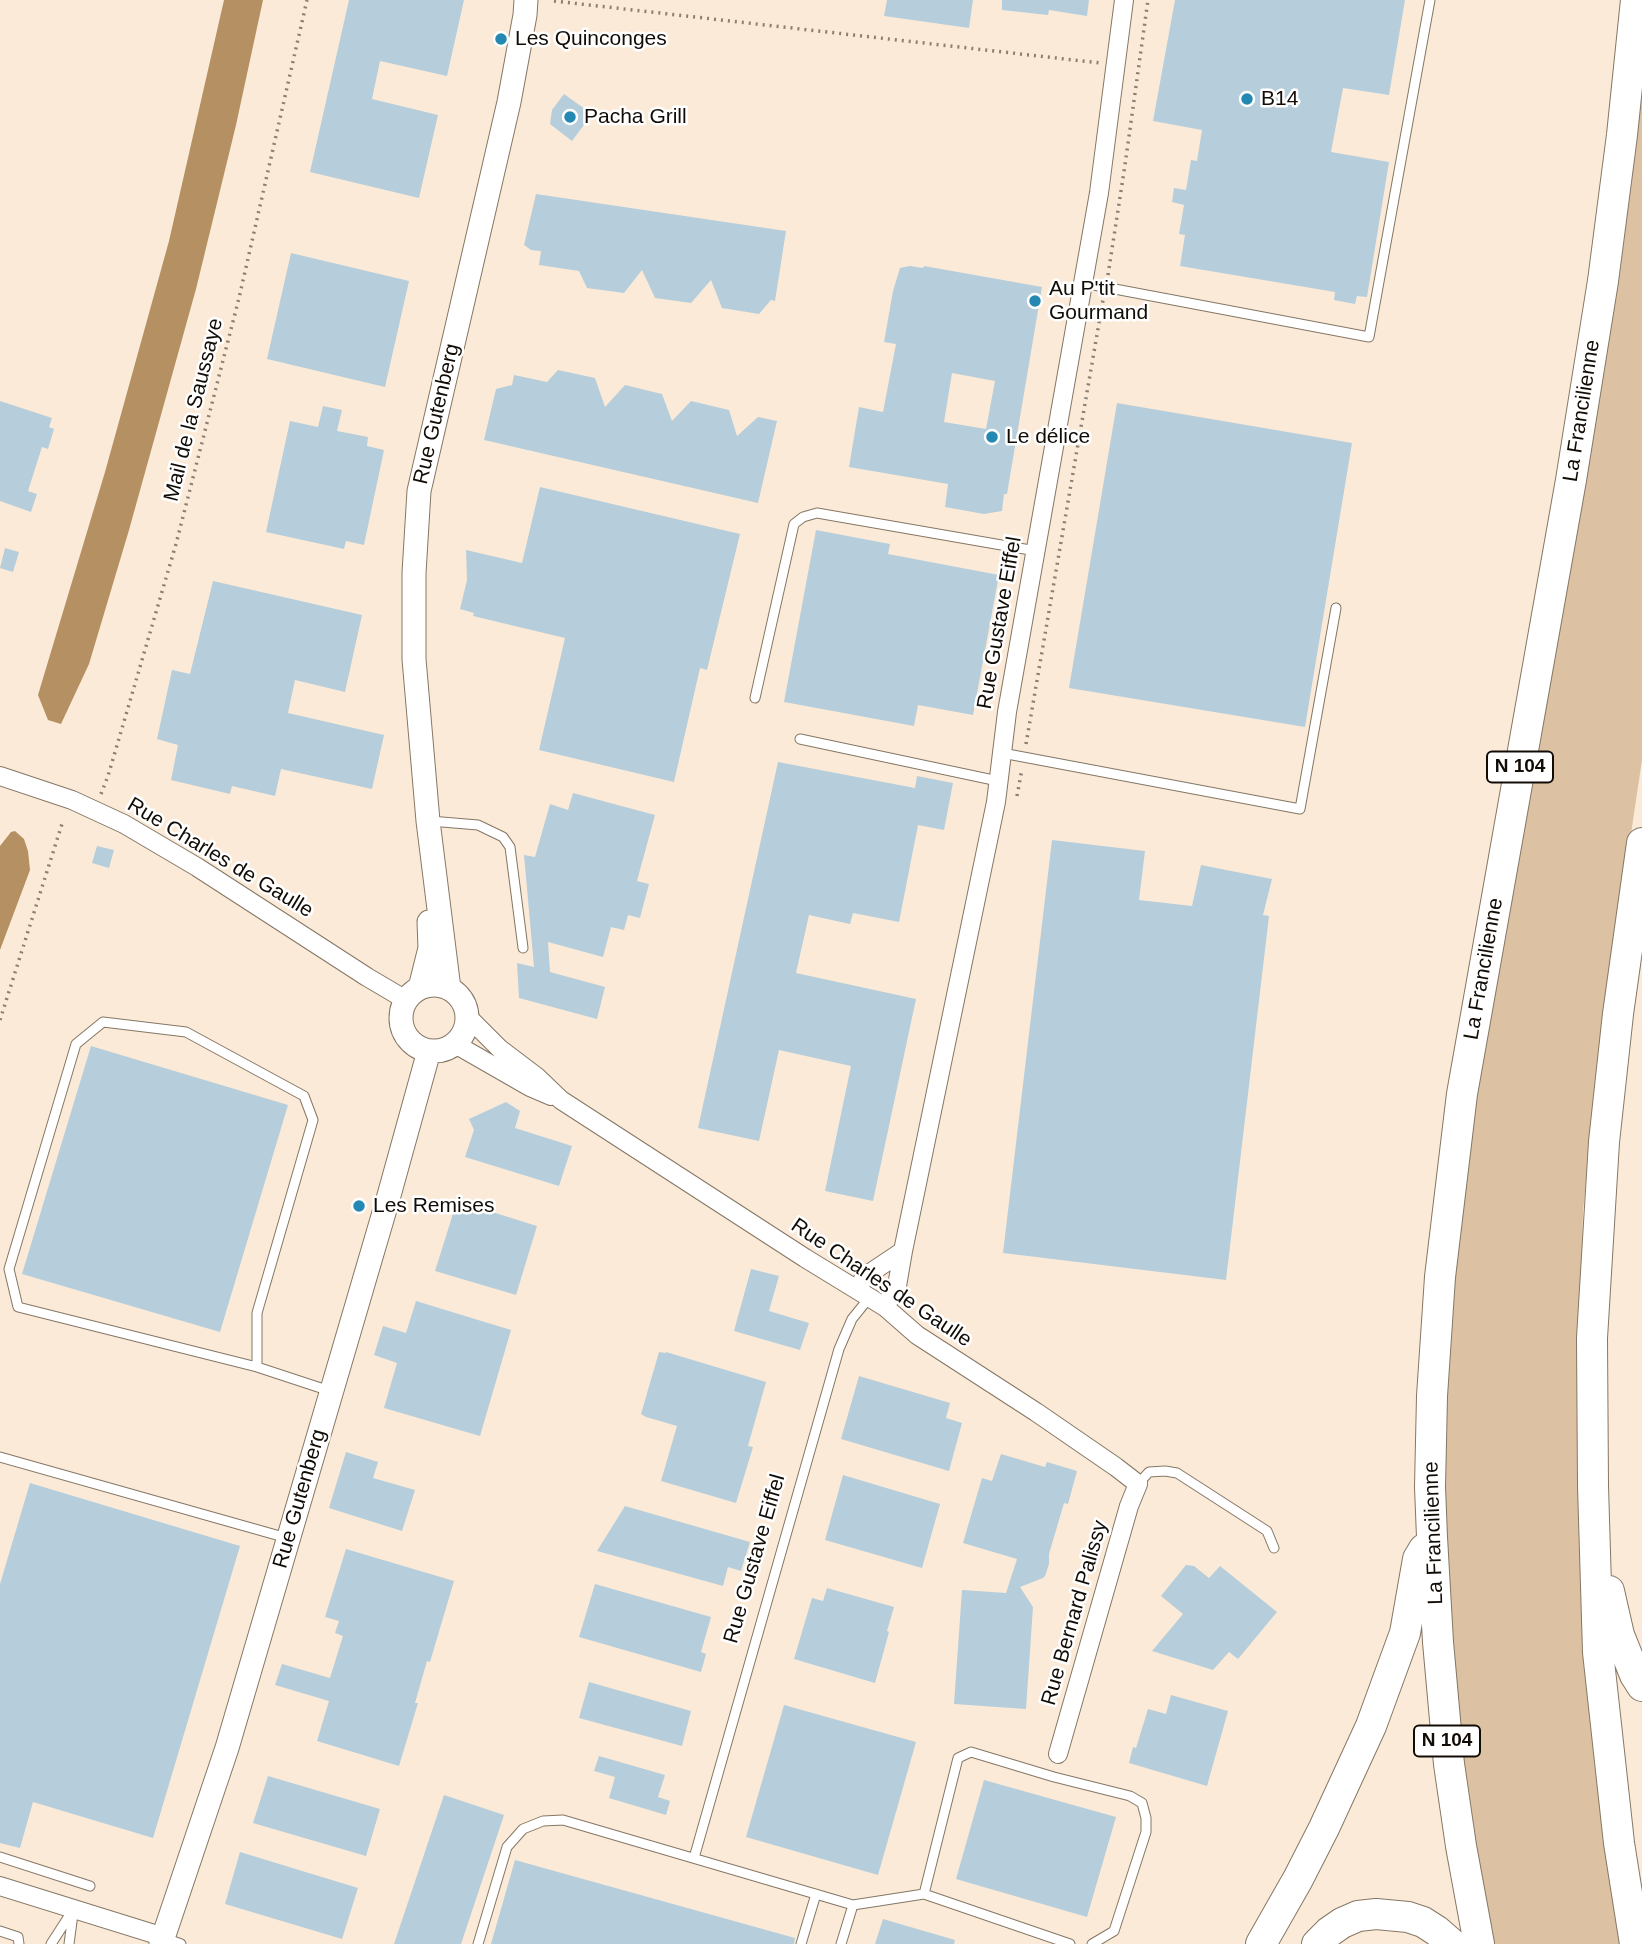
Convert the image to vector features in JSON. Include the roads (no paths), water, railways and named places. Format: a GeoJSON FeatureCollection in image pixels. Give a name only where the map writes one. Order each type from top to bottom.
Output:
{"type":"FeatureCollection","features":[{"type":"Feature","properties":{"kind":"highway","name":"La Francilienne"},"geometry":{"type":"LineString","coordinates":[[1479,1944],[1449,1764],[1438,1642],[1430,1488],[1432,1396],[1440,1277],[1462,1094],[1475,1014],[1565,518],[1603,281],[1636,0]]}},
{"type":"Feature","properties":{"kind":"highway"},"geometry":{"type":"LineString","coordinates":[[1635,1944],[1615,1806],[1598,1653],[1592,1338],[1604,1142],[1618,1014],[1642,843]]}},
{"type":"Feature","properties":{"kind":"highway"},"geometry":{"type":"LineString","coordinates":[[1594,1532],[1619,1635],[1642,1686]]}},
{"type":"Feature","properties":{"kind":"highway"},"geometry":{"type":"LineString","coordinates":[[1261,1944],[1325,1828],[1371,1726],[1405,1633],[1418,1559],[1432,1537]]}},
{"type":"Feature","properties":{"kind":"highway"},"geometry":{"type":"LineString","coordinates":[[1317,1944],[1342,1923],[1358,1916],[1376,1914],[1408,1917],[1423,1922],[1452,1944]]}},
{"type":"Feature","properties":{"kind":"street","name":"Rue Gustave Eiffel"},"geometry":{"type":"LineString","coordinates":[[885,1307],[897,1286],[996,802],[1007,712],[1099,192],[1124,0]]}},
{"type":"Feature","properties":{"kind":"street","name":"Rue Gutenberg"},"geometry":{"type":"LineString","coordinates":[[449,989],[428,821],[414,659],[414,573],[419,491],[506,115],[527,5]]}},
{"type":"Feature","properties":{"kind":"street","name":"Rue Charles de Gaulle"},"geometry":{"type":"LineString","coordinates":[[0,776],[72,800],[124,824],[197,867],[367,977],[413,994]]}},
{"type":"Feature","properties":{"kind":"street","name":"Rue Gutenberg"},"geometry":{"type":"LineString","coordinates":[[413,994],[430,948],[428,821]]}},
{"type":"Feature","properties":{"kind":"street"},"geometry":{"type":"LineString","coordinates":[[429,985],[449,989],[464,1005],[467,1016],[461,1037],[455,1044],[438,1051],[418,1047],[405,1034],[401,1021],[402,1010],[413,994],[429,985]]}},
{"type":"Feature","properties":{"kind":"street","name":"Rue Charles de Gaulle"},"geometry":{"type":"LineString","coordinates":[[467,1016],[500,1049],[537,1077],[561,1100]]}},
{"type":"Feature","properties":{"kind":"street","name":"Rue Charles de Gaulle"},"geometry":{"type":"LineString","coordinates":[[455,1044],[530,1087],[561,1100],[885,1307],[917,1335],[1036,1412],[1138,1484]]}},
{"type":"Feature","properties":{"kind":"street","name":"Rue Gutenberg"},"geometry":{"type":"LineString","coordinates":[[169,1942],[429,1051]]}},
{"type":"Feature","properties":{"kind":"street","name":"Rue Gustave Eiffel"},"geometry":{"type":"LineString","coordinates":[[863,1293],[867,1275],[903,1251]]}},
{"type":"Feature","properties":{"kind":"street","name":"Rue Bernard Palissy"},"geometry":{"type":"LineString","coordinates":[[1058,1755],[1129,1506],[1138,1484]]}},
{"type":"Feature","properties":{"kind":"street"},"geometry":{"type":"LineString","coordinates":[[0,1886],[169,1942]]}},
{"type":"Feature","properties":{"kind":"lane"},"geometry":{"type":"LineString","coordinates":[[1083,284],[1369,337],[1430,0]]}},
{"type":"Feature","properties":{"kind":"lane"},"geometry":{"type":"LineString","coordinates":[[755,698],[794,524],[803,517],[817,513],[1036,551]]}},
{"type":"Feature","properties":{"kind":"lane"},"geometry":{"type":"LineString","coordinates":[[1002,753],[1300,809],[1336,608]]}},
{"type":"Feature","properties":{"kind":"lane"},"geometry":{"type":"LineString","coordinates":[[800,739],[998,781]]}},
{"type":"Feature","properties":{"kind":"lane"},"geometry":{"type":"LineString","coordinates":[[428,821],[478,825],[503,837],[510,847],[523,948]]}},
{"type":"Feature","properties":{"kind":"lane"},"geometry":{"type":"LineString","coordinates":[[257,1367],[257,1313],[313,1120],[304,1096],[186,1032],[103,1022],[76,1044],[72,1057],[9,1269],[18,1307],[257,1367],[331,1391]]}},
{"type":"Feature","properties":{"kind":"lane","name":"Rue Gustave Eiffel"},"geometry":{"type":"LineString","coordinates":[[694,1858],[839,1349],[863,1293]]}},
{"type":"Feature","properties":{"kind":"lane"},"geometry":{"type":"LineString","coordinates":[[0,1457],[288,1538]]}},
{"type":"Feature","properties":{"kind":"lane"},"geometry":{"type":"LineString","coordinates":[[1138,1484],[1149,1472],[1165,1471],[1177,1474],[1267,1531],[1274,1548]]}},
{"type":"Feature","properties":{"kind":"lane"},"geometry":{"type":"LineString","coordinates":[[924,1894],[958,1758],[971,1752],[1130,1796],[1142,1803],[1146,1832],[1114,1931],[1093,1944]]}},
{"type":"Feature","properties":{"kind":"lane"},"geometry":{"type":"LineString","coordinates":[[1054,1777],[1058,1755]]}},
{"type":"Feature","properties":{"kind":"lane"},"geometry":{"type":"LineString","coordinates":[[478,1944],[507,1847],[523,1829],[543,1821],[563,1820],[853,1905],[924,1894],[1070,1944]]}},
{"type":"Feature","properties":{"kind":"lane"},"geometry":{"type":"LineString","coordinates":[[0,1857],[90,1886]]}},
{"type":"Feature","properties":{"kind":"lane"},"geometry":{"type":"LineString","coordinates":[[801,1944],[816,1894]]}},
{"type":"Feature","properties":{"kind":"lane"},"geometry":{"type":"LineString","coordinates":[[841,1944],[853,1905]]}},
{"type":"Feature","properties":{"kind":"lane"},"geometry":{"type":"LineString","coordinates":[[51,1944],[73,1910]]}},
{"type":"Feature","properties":{"kind":"lane"},"geometry":{"type":"LineString","coordinates":[[69,1944],[73,1910]]}},
{"type":"Feature","properties":{"kind":"lane"},"geometry":{"type":"LineString","coordinates":[[0,1931],[18,1937],[19,1944]]}},
{"type":"Feature","properties":{"kind":"place","name":"Les Quinconges"},"geometry":{"type":"Point","coordinates":[501,39]}},
{"type":"Feature","properties":{"kind":"place","name":"B14"},"geometry":{"type":"Point","coordinates":[1247,99]}},
{"type":"Feature","properties":{"kind":"place","name":"Pacha Grill"},"geometry":{"type":"Point","coordinates":[570,117]}},
{"type":"Feature","properties":{"kind":"place","name":"Au P'tit Gourmand"},"geometry":{"type":"Point","coordinates":[1035,301]}},
{"type":"Feature","properties":{"kind":"place","name":"Le délice"},"geometry":{"type":"Point","coordinates":[992,437]}},
{"type":"Feature","properties":{"kind":"place","name":"Les Remises"},"geometry":{"type":"Point","coordinates":[359,1206]}}]}
